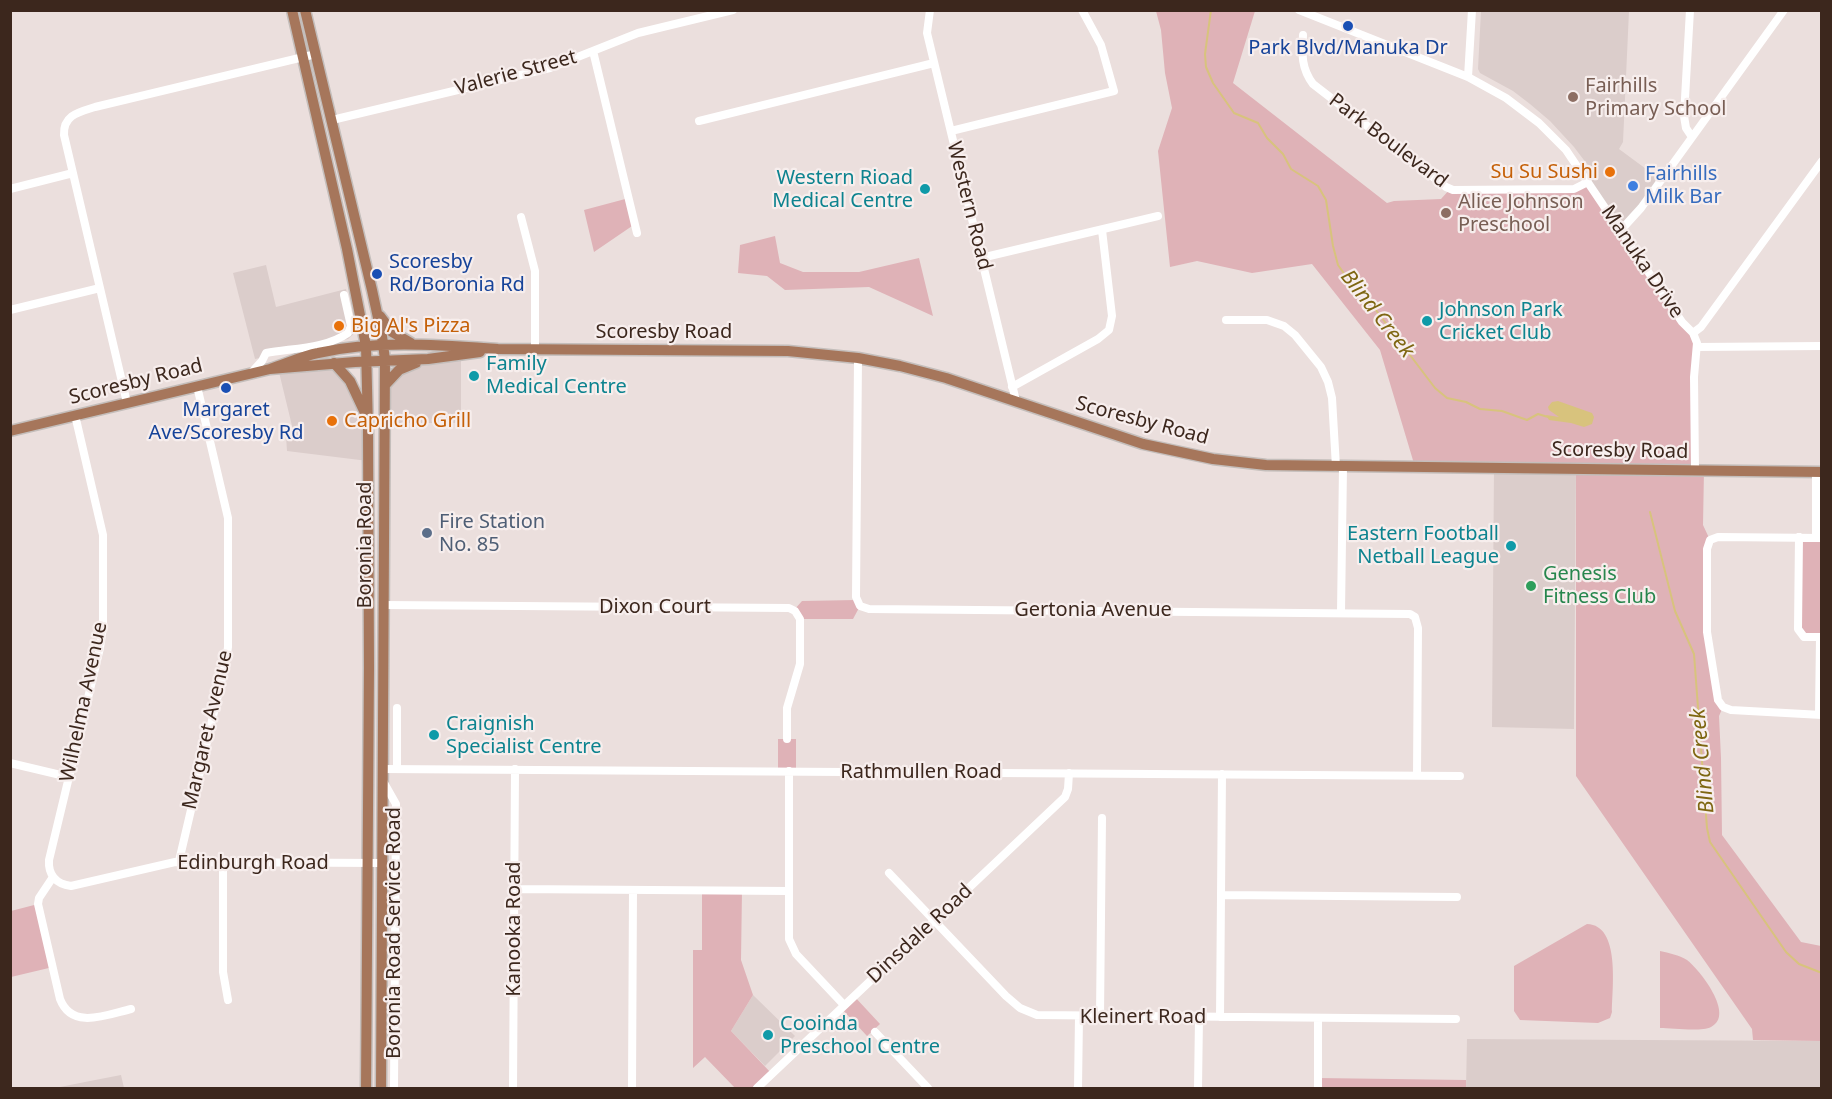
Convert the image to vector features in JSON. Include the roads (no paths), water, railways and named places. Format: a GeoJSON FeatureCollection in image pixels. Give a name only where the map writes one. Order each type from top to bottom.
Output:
{"type":"FeatureCollection","features":[{"type":"Feature","properties":{"kind":"main road","name":"Boronia Road"},"geometry":{"type":"LineString","coordinates":[[292,10],[301,58],[347,249],[366,346],[368,420],[366,1089]]}},
{"type":"Feature","properties":{"kind":"main road","name":"Boronia Road"},"geometry":{"type":"LineString","coordinates":[[305,10],[384,345],[381,1089]]}},
{"type":"Feature","properties":{"kind":"main road"},"geometry":{"type":"LineString","coordinates":[[377,311],[392,332],[418,345]]}},
{"type":"Feature","properties":{"kind":"main road","name":"Scoresby Road"},"geometry":{"type":"LineString","coordinates":[[270,369],[317,353],[384,345],[535,350],[788,351],[858,358],[900,366],[946,378],[1128,440],[1170,451],[1251,464],[1819,472]]}},
{"type":"Feature","properties":{"kind":"main road","name":"Scoresby Road"},"geometry":{"type":"LineString","coordinates":[[10,431],[270,369],[334,363],[428,359],[498,349]]}},
{"type":"Feature","properties":{"kind":"main road"},"geometry":{"type":"LineString","coordinates":[[385,385],[404,367],[428,359]]}},
{"type":"Feature","properties":{"kind":"main road"},"geometry":{"type":"LineString","coordinates":[[334,363],[354,386],[368,420]]}},
{"type":"Feature","properties":{"kind":"main road"},"geometry":{"type":"LineString","coordinates":[[368,769],[383,775]]}},
{"type":"Feature","properties":{"kind":"street","name":"Valerie Street"},"geometry":{"type":"LineString","coordinates":[[332,120],[542,70],[638,33],[733,10]]}},
{"type":"Feature","properties":{"kind":"street","name":"Western Road"},"geometry":{"type":"LineString","coordinates":[[930,10],[927,29],[934,63],[1016,401]]}},
{"type":"Feature","properties":{"kind":"street"},"geometry":{"type":"LineString","coordinates":[[951,131],[1114,91],[1101,45],[1082,10]]}},
{"type":"Feature","properties":{"kind":"street"},"geometry":{"type":"LineString","coordinates":[[1468,77],[1472,10]]}},
{"type":"Feature","properties":{"kind":"street"},"geometry":{"type":"LineString","coordinates":[[1690,10],[1684,116],[1686,128],[1692,137]]}},
{"type":"Feature","properties":{"kind":"street"},"geometry":{"type":"LineString","coordinates":[[1621,231],[1641,208],[1784,10]]}},
{"type":"Feature","properties":{"kind":"street","name":"Manuka Drive"},"geometry":{"type":"LineString","coordinates":[[1301,11],[1468,77],[1506,98],[1539,123],[1566,150],[1682,322],[1693,333],[1697,346],[1694,377],[1695,470]]}},
{"type":"Feature","properties":{"kind":"street","name":"Park Boulevard"},"geometry":{"type":"LineString","coordinates":[[1303,35],[1302,61],[1313,84],[1446,188],[1453,190],[1574,189],[1588,182]]}},
{"type":"Feature","properties":{"kind":"street"},"geometry":{"type":"LineString","coordinates":[[593,51],[637,234]]}},
{"type":"Feature","properties":{"kind":"street"},"geometry":{"type":"LineString","coordinates":[[126,403],[64,135],[67,119],[74,114],[95,107],[316,54]]}},
{"type":"Feature","properties":{"kind":"street"},"geometry":{"type":"LineString","coordinates":[[699,121],[934,63]]}},
{"type":"Feature","properties":{"kind":"street"},"geometry":{"type":"LineString","coordinates":[[1693,333],[1701,327],[1821,161]]}},
{"type":"Feature","properties":{"kind":"street"},"geometry":{"type":"LineString","coordinates":[[10,189],[73,173]]}},
{"type":"Feature","properties":{"kind":"street"},"geometry":{"type":"LineString","coordinates":[[981,258],[1158,216]]}},
{"type":"Feature","properties":{"kind":"street"},"geometry":{"type":"LineString","coordinates":[[521,217],[535,271],[535,350]]}},
{"type":"Feature","properties":{"kind":"street"},"geometry":{"type":"LineString","coordinates":[[1012,387],[1098,339],[1109,330],[1112,316],[1102,230]]}},
{"type":"Feature","properties":{"kind":"street"},"geometry":{"type":"LineString","coordinates":[[10,310],[100,288]]}},
{"type":"Feature","properties":{"kind":"street"},"geometry":{"type":"LineString","coordinates":[[251,373],[266,353],[294,350],[329,342],[348,333],[351,326],[344,295]]}},
{"type":"Feature","properties":{"kind":"street"},"geometry":{"type":"LineString","coordinates":[[1226,320],[1267,320],[1278,323],[1295,335],[1317,362],[1331,390],[1339,467],[1341,612]]}},
{"type":"Feature","properties":{"kind":"street"},"geometry":{"type":"LineString","coordinates":[[1697,346],[1821,346]]}},
{"type":"Feature","properties":{"kind":"street","name":"Gertonia Avenue"},"geometry":{"type":"LineString","coordinates":[[858,358],[856,597],[858,604],[862,607],[1407,613],[1415,617],[1418,628],[1417,775]]}},
{"type":"Feature","properties":{"kind":"street","name":"Margaret Avenue"},"geometry":{"type":"LineString","coordinates":[[179,861],[228,647],[228,518],[197,386]]}},
{"type":"Feature","properties":{"kind":"street","name":"Wilhelma Avenue"},"geometry":{"type":"LineString","coordinates":[[54,878],[49,868],[49,860],[100,648],[103,627],[103,535],[75,415]]}},
{"type":"Feature","properties":{"kind":"street"},"geometry":{"type":"LineString","coordinates":[[1799,537],[1798,629],[1804,637],[1821,637],[1820,715],[1731,710],[1723,707],[1718,700],[1707,632],[1707,549],[1710,540],[1718,537],[1799,537],[1819,538],[1819,472]]}},
{"type":"Feature","properties":{"kind":"street","name":"Dixon Court"},"geometry":{"type":"LineString","coordinates":[[383,605],[789,608],[795,611],[800,619],[800,668],[787,708],[786,739]]}},
{"type":"Feature","properties":{"kind":"street"},"geometry":{"type":"LineString","coordinates":[[397,708],[397,769]]}},
{"type":"Feature","properties":{"kind":"street"},"geometry":{"type":"LineString","coordinates":[[10,764],[69,777]]}},
{"type":"Feature","properties":{"kind":"street","name":"Rathmullen Road"},"geometry":{"type":"LineString","coordinates":[[383,775],[397,769],[515,769],[1460,776]]}},
{"type":"Feature","properties":{"kind":"street","name":"Kanooka Road"},"geometry":{"type":"LineString","coordinates":[[513,1089],[515,769]]}},
{"type":"Feature","properties":{"kind":"street"},"geometry":{"type":"LineString","coordinates":[[789,771],[788,934],[790,945],[844,1005]]}},
{"type":"Feature","properties":{"kind":"street","name":"Dinsdale Road"},"geometry":{"type":"LineString","coordinates":[[760,1088],[844,1005],[1065,797],[1068,789],[1068,773]]}},
{"type":"Feature","properties":{"kind":"street"},"geometry":{"type":"LineString","coordinates":[[1220,1017],[1222,774]]}},
{"type":"Feature","properties":{"kind":"street","name":"Boronia Road Service Road"},"geometry":{"type":"LineString","coordinates":[[383,775],[396,804],[394,1089]]}},
{"type":"Feature","properties":{"kind":"street"},"geometry":{"type":"LineString","coordinates":[[1100,1016],[1102,818]]}},
{"type":"Feature","properties":{"kind":"street","name":"Edinburgh Road"},"geometry":{"type":"LineString","coordinates":[[54,878],[64,885],[74,886],[179,861],[383,863]]}},
{"type":"Feature","properties":{"kind":"street"},"geometry":{"type":"LineString","coordinates":[[224,863],[223,972],[228,1000]]}},
{"type":"Feature","properties":{"kind":"street","name":"Kleinert Road"},"geometry":{"type":"LineString","coordinates":[[889,873],[1006,996],[1020,1008],[1042,1016],[1456,1019]]}},
{"type":"Feature","properties":{"kind":"street"},"geometry":{"type":"LineString","coordinates":[[54,878],[39,898],[38,904],[64,1008],[74,1016],[86,1018],[131,1009]]}},
{"type":"Feature","properties":{"kind":"street"},"geometry":{"type":"LineString","coordinates":[[514,889],[788,891]]}},
{"type":"Feature","properties":{"kind":"street"},"geometry":{"type":"LineString","coordinates":[[632,1089],[633,890]]}},
{"type":"Feature","properties":{"kind":"street"},"geometry":{"type":"LineString","coordinates":[[1221,896],[1457,897]]}},
{"type":"Feature","properties":{"kind":"street"},"geometry":{"type":"LineString","coordinates":[[1078,1089],[1079,1016]]}},
{"type":"Feature","properties":{"kind":"street"},"geometry":{"type":"LineString","coordinates":[[1198,1089],[1199,1017]]}},
{"type":"Feature","properties":{"kind":"street"},"geometry":{"type":"LineString","coordinates":[[1318,1018],[1318,1089]]}},
{"type":"Feature","properties":{"kind":"street"},"geometry":{"type":"LineString","coordinates":[[875,1032],[928,1089]]}},
{"type":"Feature","properties":{"kind":"waterway","name":"Blind Creek"},"geometry":{"type":"LineString","coordinates":[[1211,10],[1205,54],[1206,67],[1213,83],[1234,113],[1258,123],[1267,138],[1283,154],[1291,169],[1318,186],[1326,200],[1338,265],[1366,297],[1435,388],[1447,398],[1466,402],[1480,409],[1502,411],[1527,420],[1538,414],[1548,417]]}},
{"type":"Feature","properties":{"kind":"waterway","name":"Blind Creek"},"geometry":{"type":"LineString","coordinates":[[1650,512],[1675,611],[1694,654],[1707,828],[1710,842],[1786,952],[1799,964],[1822,973]]}},
{"type":"Feature","properties":{"kind":"place","name":"Park Blvd/Manuka Dr"},"geometry":{"type":"Point","coordinates":[1348,26]}},
{"type":"Feature","properties":{"kind":"place","name":"Fairhills Primary School"},"geometry":{"type":"Point","coordinates":[1573,97]}},
{"type":"Feature","properties":{"kind":"place","name":"Su Su Sushi"},"geometry":{"type":"Point","coordinates":[1610,172]}},
{"type":"Feature","properties":{"kind":"place","name":"Fairhills Milk Bar"},"geometry":{"type":"Point","coordinates":[1633,186]}},
{"type":"Feature","properties":{"kind":"place","name":"Western Rioad Medical Centre"},"geometry":{"type":"Point","coordinates":[925,189]}},
{"type":"Feature","properties":{"kind":"place","name":"Alice Johnson Preschool"},"geometry":{"type":"Point","coordinates":[1446,213]}},
{"type":"Feature","properties":{"kind":"place","name":"Scoresby Rd/Boronia Rd"},"geometry":{"type":"Point","coordinates":[377,274]}},
{"type":"Feature","properties":{"kind":"place","name":"Johnson Park Cricket Club"},"geometry":{"type":"Point","coordinates":[1427,321]}},
{"type":"Feature","properties":{"kind":"place","name":"Big Al's Pizza"},"geometry":{"type":"Point","coordinates":[339,326]}},
{"type":"Feature","properties":{"kind":"place","name":"Family Medical Centre"},"geometry":{"type":"Point","coordinates":[474,376]}},
{"type":"Feature","properties":{"kind":"place","name":"Margaret Ave/Scoresby Rd"},"geometry":{"type":"Point","coordinates":[226,388]}},
{"type":"Feature","properties":{"kind":"place","name":"Capricho Grill"},"geometry":{"type":"Point","coordinates":[332,421]}},
{"type":"Feature","properties":{"kind":"place","name":"Fire Station No. 85"},"geometry":{"type":"Point","coordinates":[427,533]}},
{"type":"Feature","properties":{"kind":"place","name":"Eastern Football Netball League"},"geometry":{"type":"Point","coordinates":[1511,546]}},
{"type":"Feature","properties":{"kind":"place","name":"Genesis Fitness Club"},"geometry":{"type":"Point","coordinates":[1531,586]}},
{"type":"Feature","properties":{"kind":"place","name":"Craignish Specialist Centre"},"geometry":{"type":"Point","coordinates":[434,735]}},
{"type":"Feature","properties":{"kind":"place","name":"Cooinda Preschool Centre"},"geometry":{"type":"Point","coordinates":[768,1035]}}]}
